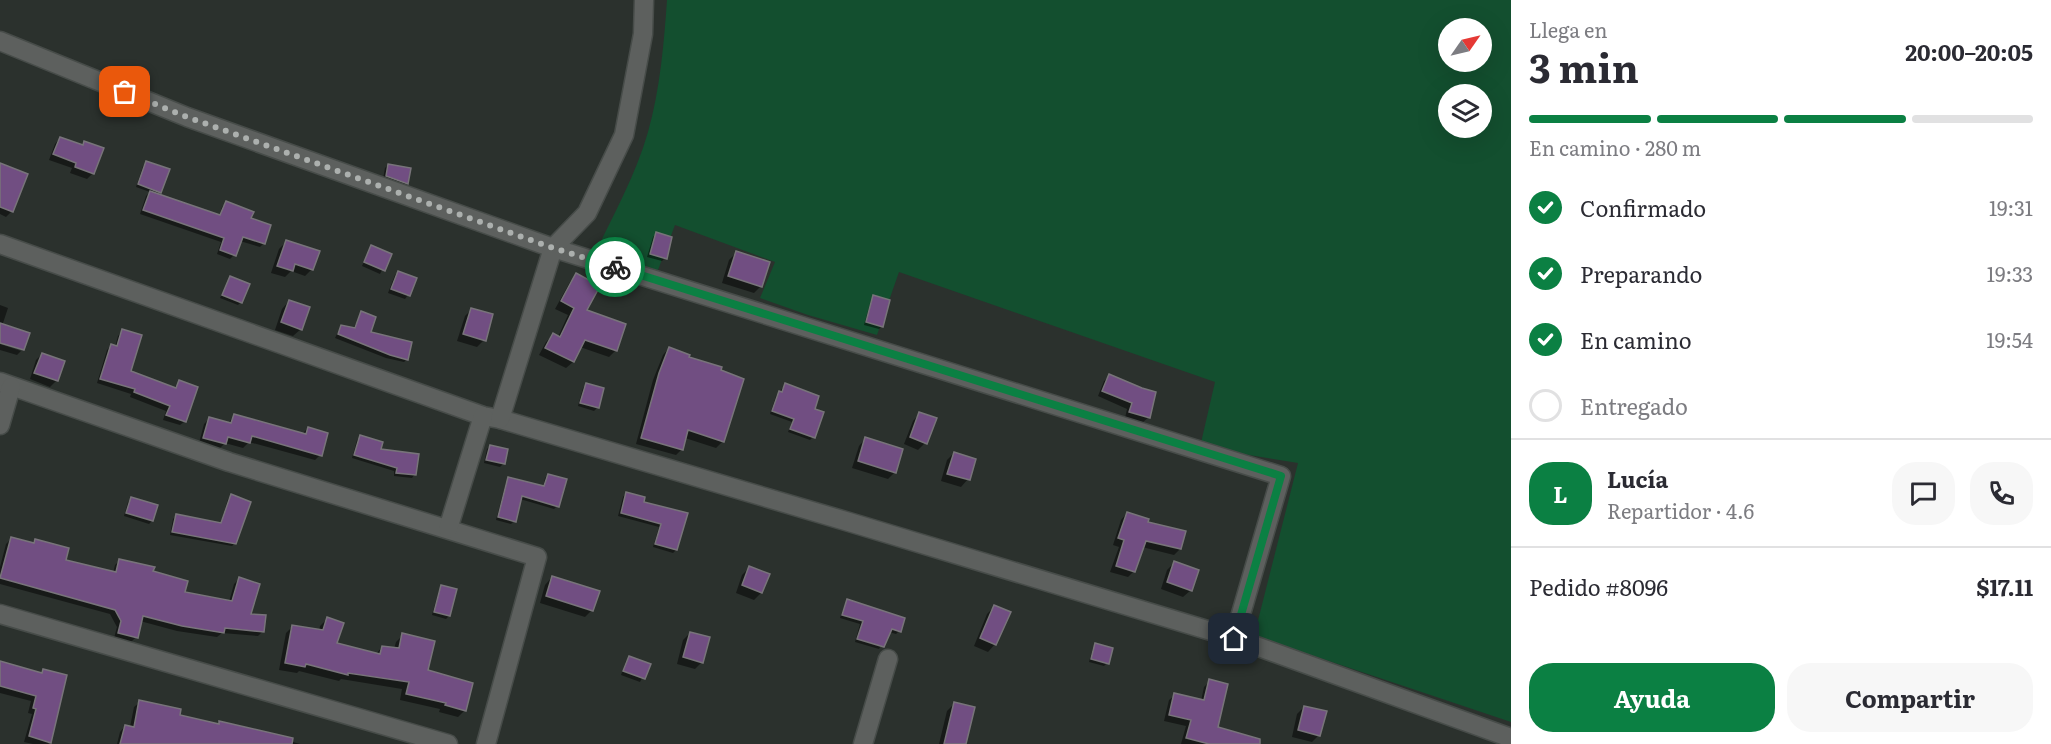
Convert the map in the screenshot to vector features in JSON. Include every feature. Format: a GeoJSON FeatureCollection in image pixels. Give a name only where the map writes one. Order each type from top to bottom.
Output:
{"type":"FeatureCollection","features":[{"type":"Feature","properties":{"kind":"street"},"geometry":{"type":"LineString","coordinates":[[448,529],[553,248],[587,213],[624,135],[644,34],[644,0]]}},
{"type":"Feature","properties":{"kind":"street"},"geometry":{"type":"LineString","coordinates":[[0,41],[187,117],[553,248],[1281,476],[1234,639]]}},
{"type":"Feature","properties":{"kind":"street"},"geometry":{"type":"LineString","coordinates":[[0,244],[491,418],[849,522],[1234,639],[1511,738]]}},
{"type":"Feature","properties":{"kind":"street"},"geometry":{"type":"LineString","coordinates":[[0,425],[5,385],[229,462],[537,557],[486,744]]}},
{"type":"Feature","properties":{"kind":"street"},"geometry":{"type":"LineString","coordinates":[[0,614],[448,744]]}},
{"type":"Feature","properties":{"kind":"street"},"geometry":{"type":"LineString","coordinates":[[863,744],[888,659]]}},
{"type":"Feature","properties":{"kind":"green space"},"geometry":{"type":"Polygon","coordinates":[[[667,0],[1511,0],[1511,722],[1254,636],[1298,463],[1200,447],[1215,382],[899,272],[877,335],[808,315],[760,298],[775,262],[675,225],[658,270],[593,258],[643,148],[652,116],[663,50],[667,0]]]}},
{"type":"Feature","properties":{"kind":"building"},"geometry":{"type":"Polygon","coordinates":[[[60,137],[83,145],[84,141],[104,148],[94,174],[75,167],[76,163],[53,154],[60,137]]]}},
{"type":"Feature","properties":{"kind":"building"},"geometry":{"type":"Polygon","coordinates":[[[146,161],[170,169],[161,193],[138,184],[146,161]]]}},
{"type":"Feature","properties":{"kind":"building"},"geometry":{"type":"Polygon","coordinates":[[[0,163],[28,174],[13,212],[0,207],[0,163]]]}},
{"type":"Feature","properties":{"kind":"building"},"geometry":{"type":"Polygon","coordinates":[[[388,164],[411,168],[408,184],[386,176],[388,164]]]}},
{"type":"Feature","properties":{"kind":"building"},"geometry":{"type":"Polygon","coordinates":[[[150,191],[220,215],[226,201],[254,212],[251,218],[271,225],[265,244],[243,237],[236,256],[220,250],[224,238],[143,210],[150,191]]]}},
{"type":"Feature","properties":{"kind":"building"},"geometry":{"type":"Polygon","coordinates":[[[656,232],[672,237],[667,259],[650,254],[656,232]]]}},
{"type":"Feature","properties":{"kind":"building"},"geometry":{"type":"Polygon","coordinates":[[[286,240],[320,251],[313,270],[295,264],[293,271],[277,266],[286,240]]]}},
{"type":"Feature","properties":{"kind":"building"},"geometry":{"type":"Polygon","coordinates":[[[371,245],[392,254],[385,271],[364,262],[371,245]]]}},
{"type":"Feature","properties":{"kind":"building"},"geometry":{"type":"Polygon","coordinates":[[[736,251],[770,262],[762,287],[728,276],[736,251]]]}},
{"type":"Feature","properties":{"kind":"building"},"geometry":{"type":"Polygon","coordinates":[[[398,271],[417,278],[410,296],[391,289],[398,271]]]}},
{"type":"Feature","properties":{"kind":"building"},"geometry":{"type":"Polygon","coordinates":[[[576,273],[600,286],[587,310],[626,324],[617,351],[585,340],[574,362],[545,348],[553,333],[560,337],[574,308],[561,301],[576,273]]]}},
{"type":"Feature","properties":{"kind":"building"},"geometry":{"type":"Polygon","coordinates":[[[230,276],[250,284],[242,303],[222,295],[230,276]]]}},
{"type":"Feature","properties":{"kind":"building"},"geometry":{"type":"Polygon","coordinates":[[[873,295],[890,300],[883,327],[866,322],[873,295]]]}},
{"type":"Feature","properties":{"kind":"building"},"geometry":{"type":"Polygon","coordinates":[[[289,300],[310,307],[302,330],[281,322],[289,300]]]}},
{"type":"Feature","properties":{"kind":"building"},"geometry":{"type":"Polygon","coordinates":[[[471,308],[493,314],[486,341],[463,334],[471,308]]]}},
{"type":"Feature","properties":{"kind":"building"},"geometry":{"type":"Polygon","coordinates":[[[361,311],[376,317],[371,332],[412,342],[408,360],[338,334],[341,325],[355,328],[361,311]]]}},
{"type":"Feature","properties":{"kind":"building"},"geometry":{"type":"Polygon","coordinates":[[[0,323],[30,333],[24,350],[0,343],[0,323]]]}},
{"type":"Feature","properties":{"kind":"building"},"geometry":{"type":"Polygon","coordinates":[[[122,329],[142,335],[131,371],[176,388],[179,380],[198,387],[186,422],[166,415],[170,406],[134,392],[135,389],[100,379],[111,344],[117,346],[122,329]]]}},
{"type":"Feature","properties":{"kind":"building"},"geometry":{"type":"Polygon","coordinates":[[[669,347],[690,355],[689,357],[722,367],[721,370],[744,379],[724,442],[688,430],[683,450],[641,438],[659,373],[669,347]]]}},
{"type":"Feature","properties":{"kind":"building"},"geometry":{"type":"Polygon","coordinates":[[[42,353],[65,361],[58,381],[34,373],[42,353]]]}},
{"type":"Feature","properties":{"kind":"building"},"geometry":{"type":"Polygon","coordinates":[[[1109,374],[1156,392],[1150,418],[1129,412],[1132,403],[1102,391],[1109,374]]]}},
{"type":"Feature","properties":{"kind":"building"},"geometry":{"type":"Polygon","coordinates":[[[586,383],[604,388],[599,408],[580,403],[586,383]]]}},
{"type":"Feature","properties":{"kind":"building"},"geometry":{"type":"Polygon","coordinates":[[[785,383],[819,396],[815,409],[824,412],[815,438],[790,429],[794,419],[772,411],[779,391],[782,392],[785,383]]]}},
{"type":"Feature","properties":{"kind":"building"},"geometry":{"type":"Polygon","coordinates":[[[919,412],[937,418],[927,444],[910,437],[919,412]]]}},
{"type":"Feature","properties":{"kind":"building"},"geometry":{"type":"Polygon","coordinates":[[[234,414],[306,434],[308,427],[328,433],[322,456],[252,436],[250,443],[228,437],[226,444],[203,438],[209,417],[231,423],[234,414]]]}},
{"type":"Feature","properties":{"kind":"building"},"geometry":{"type":"Polygon","coordinates":[[[360,435],[383,442],[381,449],[419,454],[416,475],[396,473],[397,468],[354,455],[360,435]]]}},
{"type":"Feature","properties":{"kind":"building"},"geometry":{"type":"Polygon","coordinates":[[[865,437],[903,449],[896,473],[858,461],[865,437]]]}},
{"type":"Feature","properties":{"kind":"building"},"geometry":{"type":"Polygon","coordinates":[[[490,445],[508,449],[505,464],[486,460],[490,445]]]}},
{"type":"Feature","properties":{"kind":"building"},"geometry":{"type":"Polygon","coordinates":[[[954,452],[976,459],[970,480],[947,474],[954,452]]]}},
{"type":"Feature","properties":{"kind":"building"},"geometry":{"type":"Polygon","coordinates":[[[548,474],[567,479],[559,507],[522,496],[516,522],[498,517],[508,477],[544,486],[548,474]]]}},
{"type":"Feature","properties":{"kind":"building"},"geometry":{"type":"Polygon","coordinates":[[[626,492],[645,497],[644,502],[688,513],[677,550],[655,544],[661,524],[621,513],[626,492]]]}},
{"type":"Feature","properties":{"kind":"building"},"geometry":{"type":"Polygon","coordinates":[[[231,494],[251,502],[236,544],[172,532],[176,514],[221,523],[231,494]]]}},
{"type":"Feature","properties":{"kind":"building"},"geometry":{"type":"Polygon","coordinates":[[[131,497],[158,505],[153,521],[126,513],[131,497]]]}},
{"type":"Feature","properties":{"kind":"building"},"geometry":{"type":"Polygon","coordinates":[[[1127,512],[1149,519],[1148,522],[1186,531],[1181,549],[1146,541],[1135,572],[1116,566],[1124,540],[1118,538],[1127,512]]]}},
{"type":"Feature","properties":{"kind":"building"},"geometry":{"type":"Polygon","coordinates":[[[11,537],[34,543],[35,539],[69,548],[66,560],[116,572],[119,559],[155,567],[153,571],[188,581],[185,592],[232,601],[239,577],[260,584],[251,614],[266,615],[264,632],[225,628],[224,633],[143,616],[138,638],[118,633],[121,621],[115,610],[0,578],[11,537]]]}},
{"type":"Feature","properties":{"kind":"building"},"geometry":{"type":"Polygon","coordinates":[[[1174,561],[1199,570],[1192,591],[1167,582],[1174,561]]]}},
{"type":"Feature","properties":{"kind":"building"},"geometry":{"type":"Polygon","coordinates":[[[749,566],[770,574],[762,593],[742,585],[749,566]]]}},
{"type":"Feature","properties":{"kind":"building"},"geometry":{"type":"Polygon","coordinates":[[[552,576],[600,591],[593,611],[546,596],[552,576]]]}},
{"type":"Feature","properties":{"kind":"building"},"geometry":{"type":"Polygon","coordinates":[[[441,585],[457,589],[450,616],[434,612],[441,585]]]}},
{"type":"Feature","properties":{"kind":"building"},"geometry":{"type":"Polygon","coordinates":[[[847,599],[905,618],[901,632],[892,629],[884,647],[857,639],[863,621],[842,615],[847,599]]]}},
{"type":"Feature","properties":{"kind":"building"},"geometry":{"type":"Polygon","coordinates":[[[994,605],[1011,612],[996,645],[980,638],[994,605]]]}},
{"type":"Feature","properties":{"kind":"building"},"geometry":{"type":"Polygon","coordinates":[[[327,617],[344,623],[337,643],[380,654],[382,646],[399,648],[402,633],[435,641],[428,670],[473,683],[466,711],[445,705],[446,703],[406,694],[409,682],[348,673],[348,675],[306,664],[305,667],[285,663],[292,625],[323,630],[327,617]]]}},
{"type":"Feature","properties":{"kind":"building"},"geometry":{"type":"Polygon","coordinates":[[[690,632],[710,637],[703,663],[683,657],[690,632]]]}},
{"type":"Feature","properties":{"kind":"building"},"geometry":{"type":"Polygon","coordinates":[[[1095,643],[1113,648],[1109,664],[1091,659],[1095,643]]]}},
{"type":"Feature","properties":{"kind":"building"},"geometry":{"type":"Polygon","coordinates":[[[629,656],[651,664],[645,679],[623,671],[629,656]]]}},
{"type":"Feature","properties":{"kind":"building"},"geometry":{"type":"Polygon","coordinates":[[[0,661],[42,673],[43,669],[67,675],[51,743],[29,736],[36,709],[33,708],[36,696],[0,686],[0,661]]]}},
{"type":"Feature","properties":{"kind":"building"},"geometry":{"type":"Polygon","coordinates":[[[1209,679],[1228,684],[1218,727],[1260,739],[1260,744],[1209,744],[1186,738],[1191,720],[1169,715],[1174,693],[1204,700],[1209,679]]]}},
{"type":"Feature","properties":{"kind":"building"},"geometry":{"type":"Polygon","coordinates":[[[139,700],[181,709],[180,715],[219,724],[219,721],[293,738],[292,744],[120,744],[125,725],[134,727],[139,700]]]}},
{"type":"Feature","properties":{"kind":"building"},"geometry":{"type":"Polygon","coordinates":[[[954,702],[975,707],[966,744],[944,744],[954,702]]]}},
{"type":"Feature","properties":{"kind":"building"},"geometry":{"type":"Polygon","coordinates":[[[1304,706],[1327,711],[1320,736],[1298,730],[1304,706]]]}},
{"type":"Feature","properties":{"kind":"way so far"},"geometry":{"type":"LineString","coordinates":[[125,92],[187,117],[553,248],[615,267]]}},
{"type":"Feature","properties":{"kind":"route"},"geometry":{"type":"LineString","coordinates":[[615,267],[1281,476],[1234,639]]}}]}
